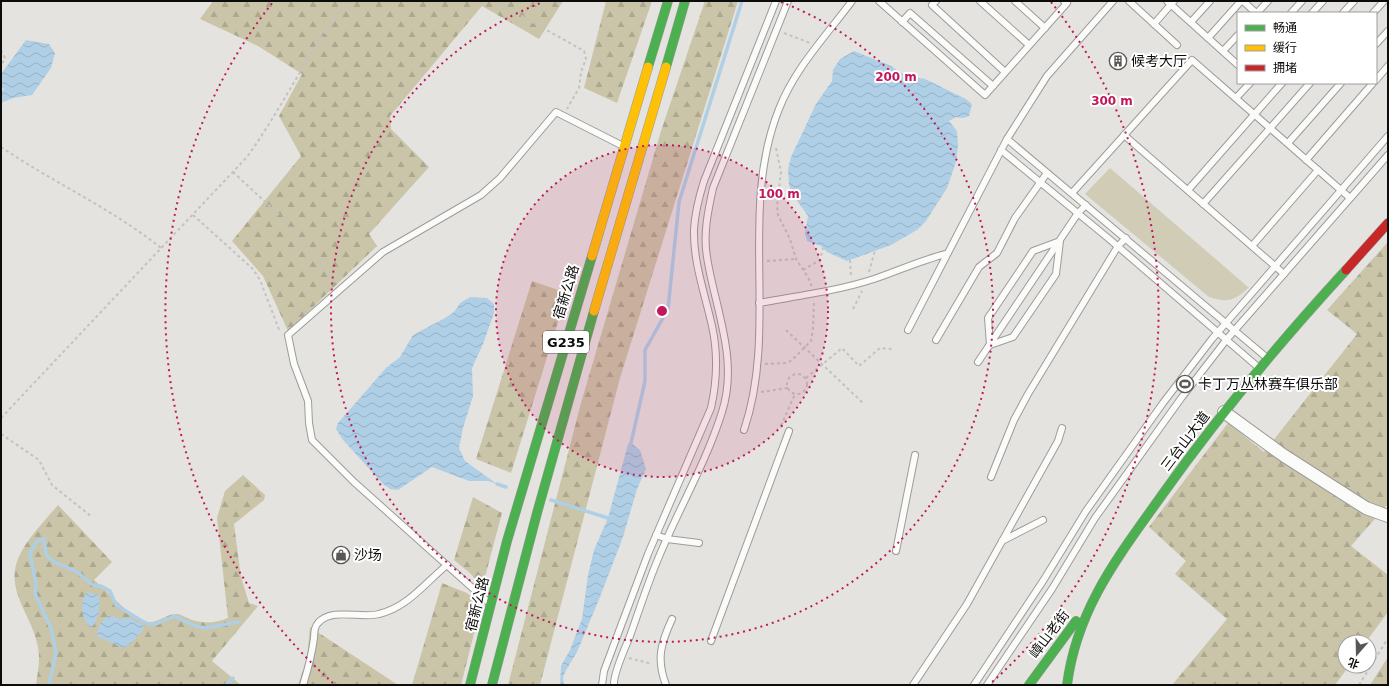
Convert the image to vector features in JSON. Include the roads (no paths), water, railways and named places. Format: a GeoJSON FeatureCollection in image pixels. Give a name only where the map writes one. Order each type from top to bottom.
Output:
{"type":"FeatureCollection","features":[{"type":"Feature","properties":{"kind":"main road","name":"宿新公路"},"geometry":{"type":"LineString","coordinates":[[470,685],[509,533],[668,1]]}},
{"type":"Feature","properties":{"kind":"main road","name":"G235"},"geometry":{"type":"LineString","coordinates":[[492,685],[527,547],[685,1]]}},
{"type":"Feature","properties":{"kind":"main road","name":"三台山大道"},"geometry":{"type":"LineString","coordinates":[[1067,685],[1069,663],[1075,640],[1092,600],[1141,525],[1187,459],[1267,358],[1388,223]]}},
{"type":"Feature","properties":{"kind":"main road","name":"嶂山老街"},"geometry":{"type":"LineString","coordinates":[[1029,685],[1092,600]]}},
{"type":"Feature","properties":{"kind":"street"},"geometry":{"type":"LineString","coordinates":[[1224,412],[1284,455],[1366,508],[1388,516]]}},
{"type":"Feature","properties":{"kind":"lane"},"geometry":{"type":"LineString","coordinates":[[602,685],[604,671],[656,535],[711,408],[716,388],[716,366],[712,328],[696,262],[694,230],[696,205],[776,1]]}},
{"type":"Feature","properties":{"kind":"lane"},"geometry":{"type":"LineString","coordinates":[[614,685],[658,559],[703,460],[722,412],[727,391],[729,365],[724,327],[707,257],[706,232],[708,209],[713,188],[788,1]]}},
{"type":"Feature","properties":{"kind":"lane"},"geometry":{"type":"LineString","coordinates":[[879,1],[985,95],[1067,3],[1064,1]]}},
{"type":"Feature","properties":{"kind":"lane"},"geometry":{"type":"LineString","coordinates":[[936,1],[932,6],[1005,72]]}},
{"type":"Feature","properties":{"kind":"lane"},"geometry":{"type":"LineString","coordinates":[[980,1],[1029,45]]}},
{"type":"Feature","properties":{"kind":"lane"},"geometry":{"type":"LineString","coordinates":[[1015,1],[1045,28]]}},
{"type":"Feature","properties":{"kind":"lane"},"geometry":{"type":"LineString","coordinates":[[908,330],[946,254],[1007,139],[1047,76],[1113,1]]}},
{"type":"Feature","properties":{"kind":"lane"},"geometry":{"type":"LineString","coordinates":[[1129,1],[1177,45]]}},
{"type":"Feature","properties":{"kind":"lane"},"geometry":{"type":"LineString","coordinates":[[1191,22],[1210,1]]}},
{"type":"Feature","properties":{"kind":"lane"},"geometry":{"type":"LineString","coordinates":[[1208,38],[1242,1],[1256,12]]}},
{"type":"Feature","properties":{"kind":"lane"},"geometry":{"type":"LineString","coordinates":[[1258,12],[1268,1]]}},
{"type":"Feature","properties":{"kind":"lane"},"geometry":{"type":"LineString","coordinates":[[1292,12],[1302,1]]}},
{"type":"Feature","properties":{"kind":"lane"},"geometry":{"type":"LineString","coordinates":[[1313,12],[1323,1]]}},
{"type":"Feature","properties":{"kind":"lane"},"geometry":{"type":"LineString","coordinates":[[1344,12],[1354,1]]}},
{"type":"Feature","properties":{"kind":"lane"},"geometry":{"type":"LineString","coordinates":[[1374,12],[1384,1]]}},
{"type":"Feature","properties":{"kind":"lane"},"geometry":{"type":"LineString","coordinates":[[744,430],[750,414],[758,364],[762,173],[770,139],[779,109],[790,85],[816,45],[850,2]]}},
{"type":"Feature","properties":{"kind":"lane"},"geometry":{"type":"LineString","coordinates":[[1154,24],[1171,2],[1237,64]]}},
{"type":"Feature","properties":{"kind":"lane"},"geometry":{"type":"LineString","coordinates":[[902,22],[910,13],[993,86]]}},
{"type":"Feature","properties":{"kind":"lane"},"geometry":{"type":"LineString","coordinates":[[1377,43],[1388,31]]}},
{"type":"Feature","properties":{"kind":"lane"},"geometry":{"type":"LineString","coordinates":[[1223,51],[1237,36]]}},
{"type":"Feature","properties":{"kind":"lane"},"geometry":{"type":"LineString","coordinates":[[1072,193],[1192,60],[1350,198]]}},
{"type":"Feature","properties":{"kind":"lane"},"geometry":{"type":"LineString","coordinates":[[1377,79],[1388,66]]}},
{"type":"Feature","properties":{"kind":"lane"},"geometry":{"type":"LineString","coordinates":[[1236,98],[1249,84]]}},
{"type":"Feature","properties":{"kind":"lane"},"geometry":{"type":"LineString","coordinates":[[1188,190],[1281,84]]}},
{"type":"Feature","properties":{"kind":"lane"},"geometry":{"type":"LineString","coordinates":[[1203,204],[1309,84]]}},
{"type":"Feature","properties":{"kind":"lane"},"geometry":{"type":"LineString","coordinates":[[1288,143],[1340,84]]}},
{"type":"Feature","properties":{"kind":"lane"},"geometry":{"type":"LineString","coordinates":[[1306,160],[1372,84]]}},
{"type":"Feature","properties":{"kind":"lane"},"geometry":{"type":"LineString","coordinates":[[491,604],[354,482],[312,440],[309,423],[308,401],[294,364],[288,335],[383,252],[481,195],[500,178],[556,112],[624,147]]}},
{"type":"Feature","properties":{"kind":"lane"},"geometry":{"type":"LineString","coordinates":[[1124,135],[1284,274]]}},
{"type":"Feature","properties":{"kind":"lane"},"geometry":{"type":"LineString","coordinates":[[974,685],[1043,581],[1086,511],[1163,403],[1218,332],[1388,136]]}},
{"type":"Feature","properties":{"kind":"lane"},"geometry":{"type":"LineString","coordinates":[[1007,139],[1267,358]]}},
{"type":"Feature","properties":{"kind":"lane"},"geometry":{"type":"LineString","coordinates":[[1001,150],[1118,246],[1259,368]]}},
{"type":"Feature","properties":{"kind":"lane"},"geometry":{"type":"LineString","coordinates":[[987,685],[1052,589],[1095,518],[1173,410],[1227,339],[1388,155]]}},
{"type":"Feature","properties":{"kind":"lane"},"geometry":{"type":"LineString","coordinates":[[1252,246],[1318,170]]}},
{"type":"Feature","properties":{"kind":"lane"},"geometry":{"type":"LineString","coordinates":[[936,340],[979,267],[997,253],[1015,218],[1047,173]]}},
{"type":"Feature","properties":{"kind":"lane"},"geometry":{"type":"LineString","coordinates":[[978,362],[1078,213],[1086,205]]}},
{"type":"Feature","properties":{"kind":"lane"},"geometry":{"type":"LineString","coordinates":[[991,477],[1014,420],[1028,394],[1118,246],[1126,238]]}},
{"type":"Feature","properties":{"kind":"lane"},"geometry":{"type":"LineString","coordinates":[[990,345],[1013,337],[1056,274],[1060,241]]}},
{"type":"Feature","properties":{"kind":"lane"},"geometry":{"type":"LineString","coordinates":[[990,345],[988,318],[1033,251],[1060,241]]}},
{"type":"Feature","properties":{"kind":"lane"},"geometry":{"type":"LineString","coordinates":[[759,303],[851,286],[923,259],[946,254]]}},
{"type":"Feature","properties":{"kind":"lane"},"geometry":{"type":"LineString","coordinates":[[913,685],[967,604],[1058,441],[1062,428]]}},
{"type":"Feature","properties":{"kind":"lane"},"geometry":{"type":"LineString","coordinates":[[712,641],[789,431]]}},
{"type":"Feature","properties":{"kind":"lane"},"geometry":{"type":"LineString","coordinates":[[896,551],[915,455]]}},
{"type":"Feature","properties":{"kind":"lane"},"geometry":{"type":"LineString","coordinates":[[1002,541],[1043,520]]}},
{"type":"Feature","properties":{"kind":"lane"},"geometry":{"type":"LineString","coordinates":[[656,535],[667,539],[698,543]]}},
{"type":"Feature","properties":{"kind":"lane"},"geometry":{"type":"LineString","coordinates":[[303,685],[312,654],[314,631],[318,623],[330,615],[377,615],[392,610],[406,602],[447,565]]}},
{"type":"Feature","properties":{"kind":"lane"},"geometry":{"type":"LineString","coordinates":[[666,685],[661,667],[662,643],[672,619]]}},
{"type":"Feature","properties":{"kind":"water"},"geometry":{"type":"Polygon","coordinates":[[[26,40],[49,44],[55,53],[51,68],[32,95],[13,98],[1,103],[1,92],[4,89],[1,87],[1,74],[26,40]]]}},
{"type":"Feature","properties":{"kind":"water"},"geometry":{"type":"Polygon","coordinates":[[[854,51],[891,66],[904,75],[925,79],[966,99],[972,104],[969,116],[963,118],[956,117],[949,121],[957,131],[958,145],[956,162],[947,188],[926,221],[917,230],[891,245],[847,261],[827,252],[821,246],[807,241],[805,233],[808,216],[793,195],[789,185],[788,169],[791,157],[816,104],[832,81],[833,70],[840,59],[854,51]]]}},
{"type":"Feature","properties":{"kind":"water"},"geometry":{"type":"Polygon","coordinates":[[[470,297],[487,298],[494,304],[494,313],[483,344],[472,368],[473,396],[463,428],[459,448],[465,461],[497,484],[488,481],[469,481],[432,467],[398,490],[390,489],[383,484],[343,440],[336,429],[338,423],[386,368],[400,357],[413,335],[454,312],[460,303],[470,297]]]}},
{"type":"Feature","properties":{"kind":"water"},"geometry":{"type":"Polygon","coordinates":[[[631,443],[640,450],[646,469],[637,489],[623,537],[600,597],[577,652],[565,672],[563,678],[564,685],[560,685],[561,666],[570,650],[582,619],[588,575],[594,550],[608,518],[628,444],[631,443]]]}},
{"type":"Feature","properties":{"kind":"water"},"geometry":{"type":"Polygon","coordinates":[[[87,592],[99,595],[98,613],[96,621],[91,628],[85,620],[82,611],[84,596],[87,592]]]}},
{"type":"Feature","properties":{"kind":"water"},"geometry":{"type":"Polygon","coordinates":[[[107,616],[113,616],[118,619],[129,618],[142,624],[144,629],[131,643],[123,648],[97,636],[99,626],[107,616]]]}},
{"type":"Feature","properties":{"kind":"waterway"},"geometry":{"type":"LineString","coordinates":[[631,443],[645,381],[645,350],[668,309],[679,202],[742,1]]}},
{"type":"Feature","properties":{"kind":"waterway"},"geometry":{"type":"LineString","coordinates":[[497,484],[506,487]]}},
{"type":"Feature","properties":{"kind":"waterway"},"geometry":{"type":"LineString","coordinates":[[551,500],[608,518]]}},
{"type":"Feature","properties":{"kind":"waterway"},"geometry":{"type":"LineString","coordinates":[[49,685],[56,653],[51,628],[35,594],[36,585],[30,553],[37,541],[44,539],[46,555],[54,562],[76,571],[93,585],[101,586],[110,591],[116,605],[149,624],[156,624],[174,616],[195,626],[205,628],[239,622]]}},
{"type":"Feature","properties":{"kind":"waterway"},"geometry":{"type":"LineString","coordinates":[[226,685],[233,678]]}},
{"type":"Feature","properties":{"kind":"place","name":"候考大厅"},"geometry":{"type":"Point","coordinates":[1118,61]}},
{"type":"Feature","properties":{"kind":"place","name":"卡丁万丛林赛车俱乐部"},"geometry":{"type":"Point","coordinates":[1185,384]}},
{"type":"Feature","properties":{"kind":"place","name":"沙场"},"geometry":{"type":"Point","coordinates":[341,555]}}]}
